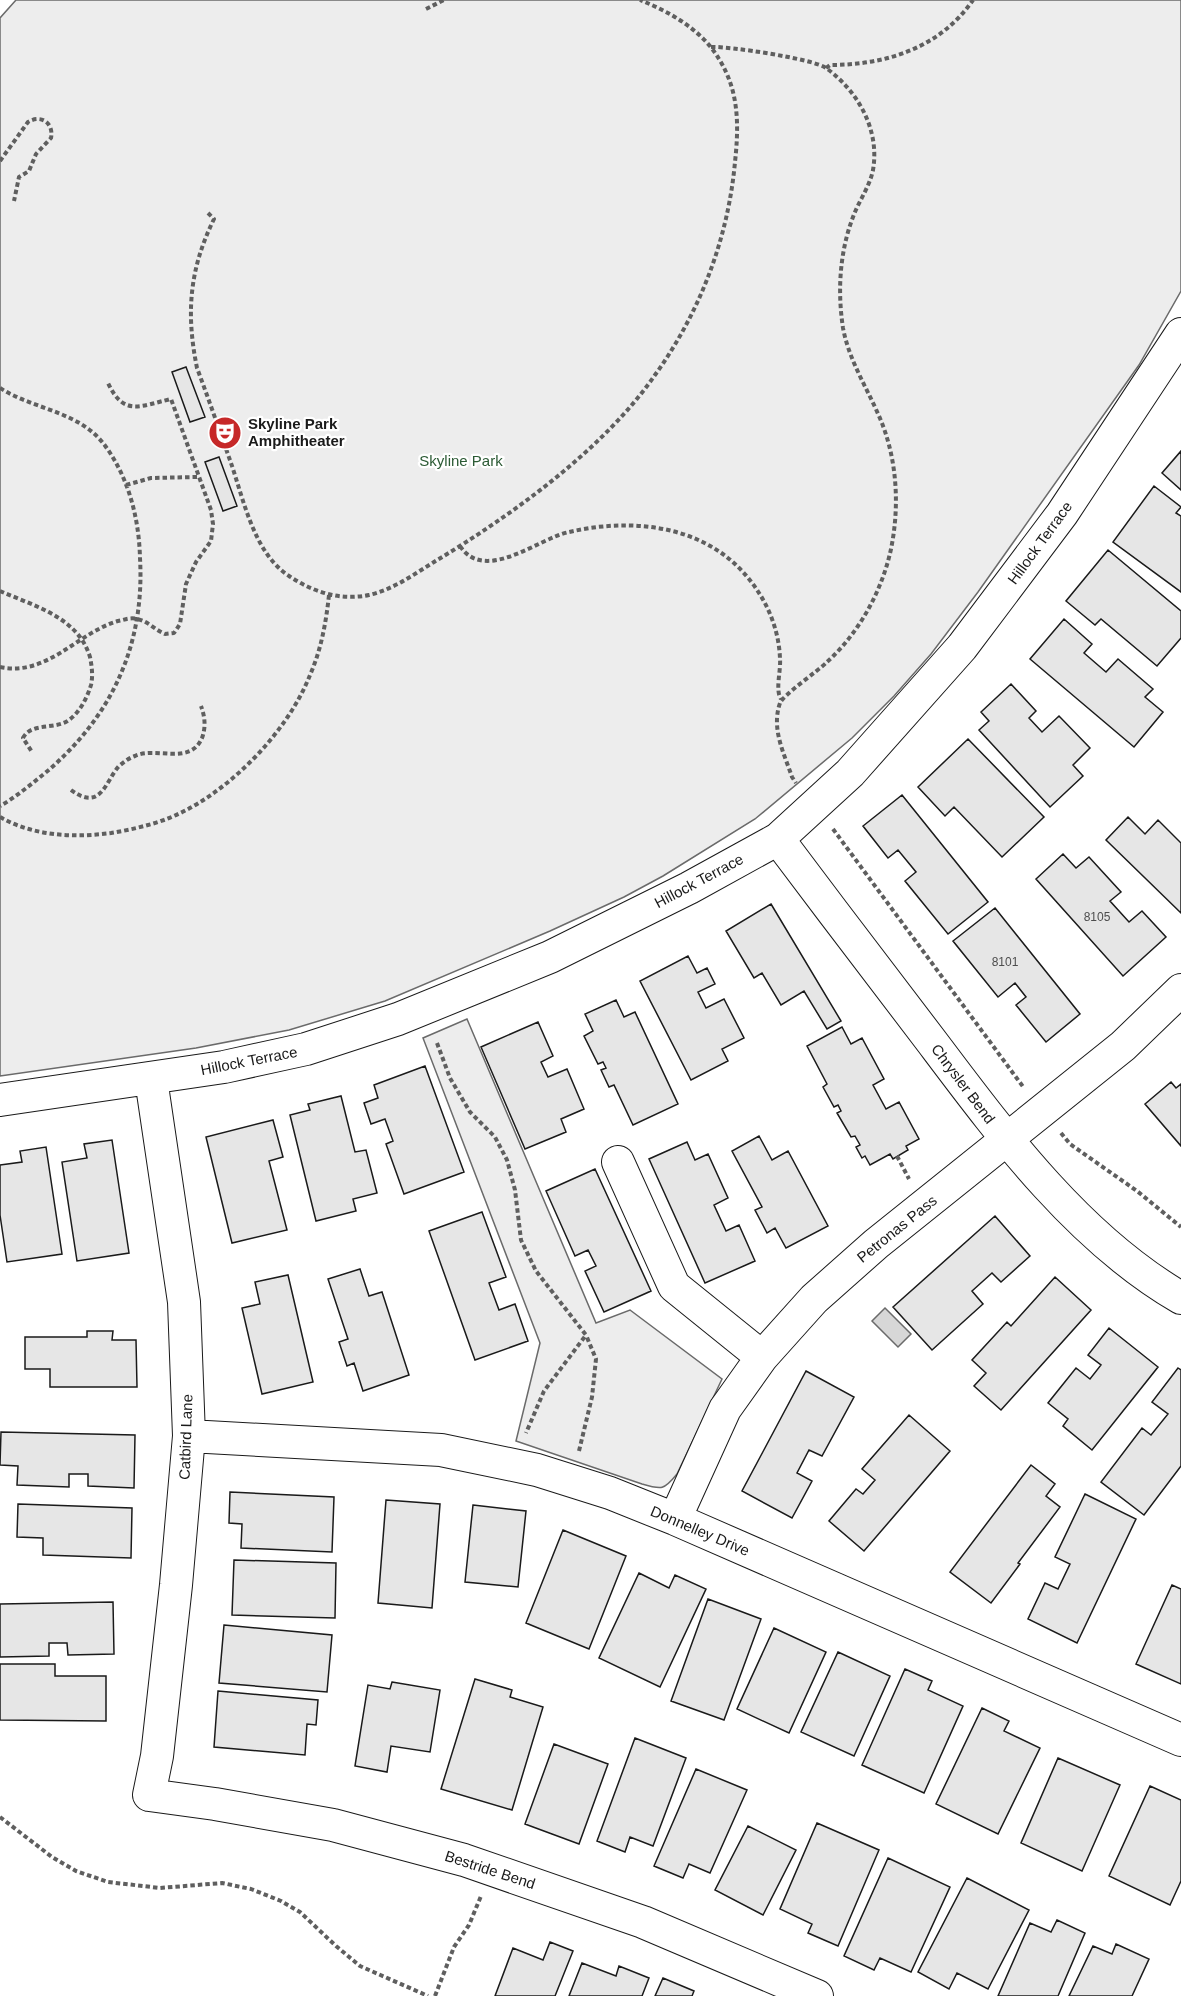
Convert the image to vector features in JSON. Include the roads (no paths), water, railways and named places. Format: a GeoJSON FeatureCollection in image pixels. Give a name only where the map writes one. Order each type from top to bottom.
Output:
{"type":"FeatureCollection","features":[{"type":"Feature","properties":{"kind":"street","name":"Hillock Terrace"},"geometry":{"type":"LineString","coordinates":[[0,1100],[224,1067],[306,1049],[398,1019],[550,957],[689,888],[778,839],[850,773],[962,647],[1062,514],[1181,334]]}},
{"type":"Feature","properties":{"kind":"street","name":"Chrysler Bend"},"geometry":{"type":"LineString","coordinates":[[778,839],[1006,1141],[1079,1218],[1153,1282],[1181,1298]]}},
{"type":"Feature","properties":{"kind":"street","name":"Petronas Pass"},"geometry":{"type":"LineString","coordinates":[[675,1519],[725,1409],[762,1357],[814,1299],[876,1244],[1123,1046],[1181,990]]}},
{"type":"Feature","properties":{"kind":"street","name":"Catbird Lane"},"geometry":{"type":"LineString","coordinates":[[149,1795],[157,1756],[174,1608],[189,1436],[184,1302],[152,1079]]}},
{"type":"Feature","properties":{"kind":"street"},"geometry":{"type":"LineString","coordinates":[[618,1162],[674,1286],[762,1357]]}},
{"type":"Feature","properties":{"kind":"street","name":"Donnelley Drive"},"geometry":{"type":"LineString","coordinates":[[189,1436],[441,1450],[537,1470],[610,1493],[675,1519],[1181,1740]]}},
{"type":"Feature","properties":{"kind":"street","name":"Bestride Bend"},"geometry":{"type":"LineString","coordinates":[[149,1795],[215,1804],[333,1826],[464,1860],[643,1922],[817,1996]]}},
{"type":"Feature","properties":{"kind":"place","name":"Skyline Park Amphitheater"},"geometry":{"type":"Point","coordinates":[225,433]}},
{"type":"Feature","properties":{"kind":"park label","name":"Skyline Park"},"geometry":{"type":"Point","coordinates":[461,461]}}]}
